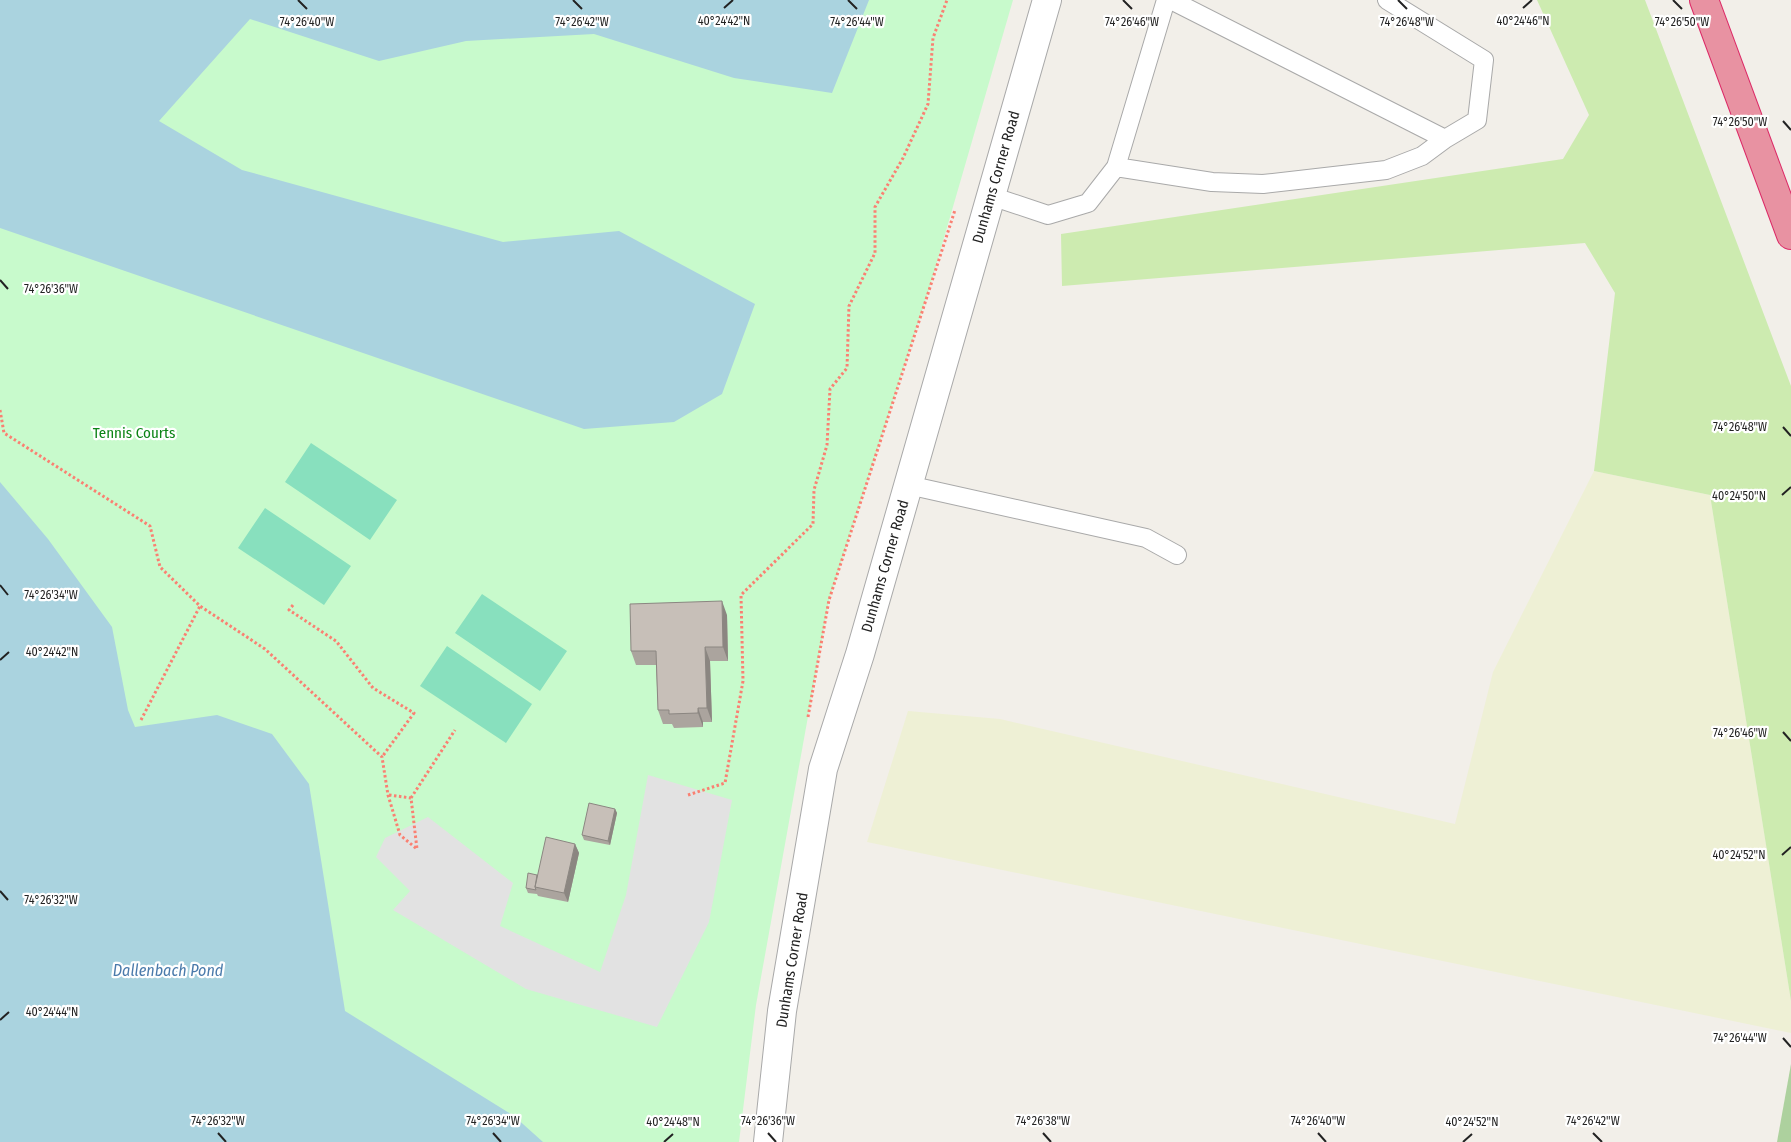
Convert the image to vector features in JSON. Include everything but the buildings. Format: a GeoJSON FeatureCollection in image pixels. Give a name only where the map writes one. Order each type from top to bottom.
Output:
{"type":"FeatureCollection","features":[{"type":"Feature","properties":{"kind":"highway"},"geometry":{"type":"LineString","coordinates":[[1704,0],[1791,235]]}},
{"type":"Feature","properties":{"kind":"street","name":"Dunhams Corner Road"},"geometry":{"type":"LineString","coordinates":[[768,1142],[782,1011],[823,769],[860,654],[1047,0]]}},
{"type":"Feature","properties":{"kind":"lane"},"geometry":{"type":"LineString","coordinates":[[991,196],[1048,216],[1088,203],[1116,167],[1166,0]]}},
{"type":"Feature","properties":{"kind":"lane"},"geometry":{"type":"LineString","coordinates":[[1171,0],[1445,139]]}},
{"type":"Feature","properties":{"kind":"lane"},"geometry":{"type":"LineString","coordinates":[[1116,167],[1212,182],[1263,184],[1386,170],[1422,156],[1445,139],[1477,120],[1484,60],[1387,0]]}},
{"type":"Feature","properties":{"kind":"lane"},"geometry":{"type":"LineString","coordinates":[[908,485],[1146,538],[1177,555]]}},
{"type":"Feature","properties":{"kind":"path"},"geometry":{"type":"LineString","coordinates":[[688,795],[725,783],[743,680],[741,595],[813,524],[814,490],[826,445],[830,389],[847,368],[849,306],[875,253],[875,207],[903,158],[928,104],[932,38],[947,0]]}},
{"type":"Feature","properties":{"kind":"path"},"geometry":{"type":"LineString","coordinates":[[0,410],[4,433],[150,526],[160,566],[200,606],[265,649],[382,758],[388,795],[400,836],[418,849],[411,798],[455,730]]}},
{"type":"Feature","properties":{"kind":"path"},"geometry":{"type":"LineString","coordinates":[[293,605],[289,610],[336,640],[373,688],[414,713],[382,758]]}},
{"type":"Feature","properties":{"kind":"path"},"geometry":{"type":"LineString","coordinates":[[141,720],[200,606]]}},
{"type":"Feature","properties":{"kind":"path"},"geometry":{"type":"LineString","coordinates":[[388,795],[411,798]]}},
{"type":"Feature","properties":{"kind":"green space","name":"Tennis Courts"},"geometry":{"type":"Polygon","coordinates":[[[0,0],[1013,0],[930,286],[829,600],[756,1005],[739,1142],[0,1142],[0,0]]]}},
{"type":"Feature","properties":{"kind":"green space"},"geometry":{"type":"Polygon","coordinates":[[[1537,0],[1645,0],[1791,386],[1791,1001],[1710,495],[1594,471],[1615,293],[1585,243],[1062,286],[1061,234],[1563,159],[1589,115],[1537,0]]]}},
{"type":"Feature","properties":{"kind":"green space"},"geometry":{"type":"Polygon","coordinates":[[[311,443],[397,500],[370,540],[285,482],[311,443]]]}},
{"type":"Feature","properties":{"kind":"green space"},"geometry":{"type":"Polygon","coordinates":[[[1594,471],[1710,495],[1791,1001],[1791,1033],[867,842],[908,711],[1000,719],[1455,824],[1493,672],[1594,471]]]}},
{"type":"Feature","properties":{"kind":"green space"},"geometry":{"type":"Polygon","coordinates":[[[265,508],[351,566],[324,605],[238,548],[265,508]]]}},
{"type":"Feature","properties":{"kind":"green space"},"geometry":{"type":"Polygon","coordinates":[[[482,594],[567,651],[540,691],[455,633],[482,594]]]}},
{"type":"Feature","properties":{"kind":"green space"},"geometry":{"type":"Polygon","coordinates":[[[447,646],[532,704],[506,743],[420,686],[447,646]]]}},
{"type":"Feature","properties":{"kind":"green space"},"geometry":{"type":"Polygon","coordinates":[[[1791,1064],[1791,1142],[1777,1142],[1791,1064]]]}},
{"type":"Feature","properties":{"kind":"shaded area"},"geometry":{"type":"Polygon","coordinates":[[[648,775],[732,800],[709,922],[657,1027],[526,989],[393,910],[410,891],[376,857],[385,838],[428,817],[513,883],[500,926],[600,972],[626,895],[648,775]]]}},
{"type":"Feature","properties":{"kind":"water"},"geometry":{"type":"Polygon","coordinates":[[[0,0],[869,0],[832,93],[734,78],[594,34],[466,41],[379,61],[250,19],[159,121],[242,170],[503,242],[619,231],[755,304],[722,394],[674,422],[584,429],[0,228],[0,0]]]}},
{"type":"Feature","properties":{"kind":"water","name":"Dallenbach Pond"},"geometry":{"type":"Polygon","coordinates":[[[0,482],[48,539],[112,627],[128,710],[135,727],[217,715],[272,734],[309,784],[345,1011],[514,1116],[543,1142],[0,1142],[0,482]]]}}]}
